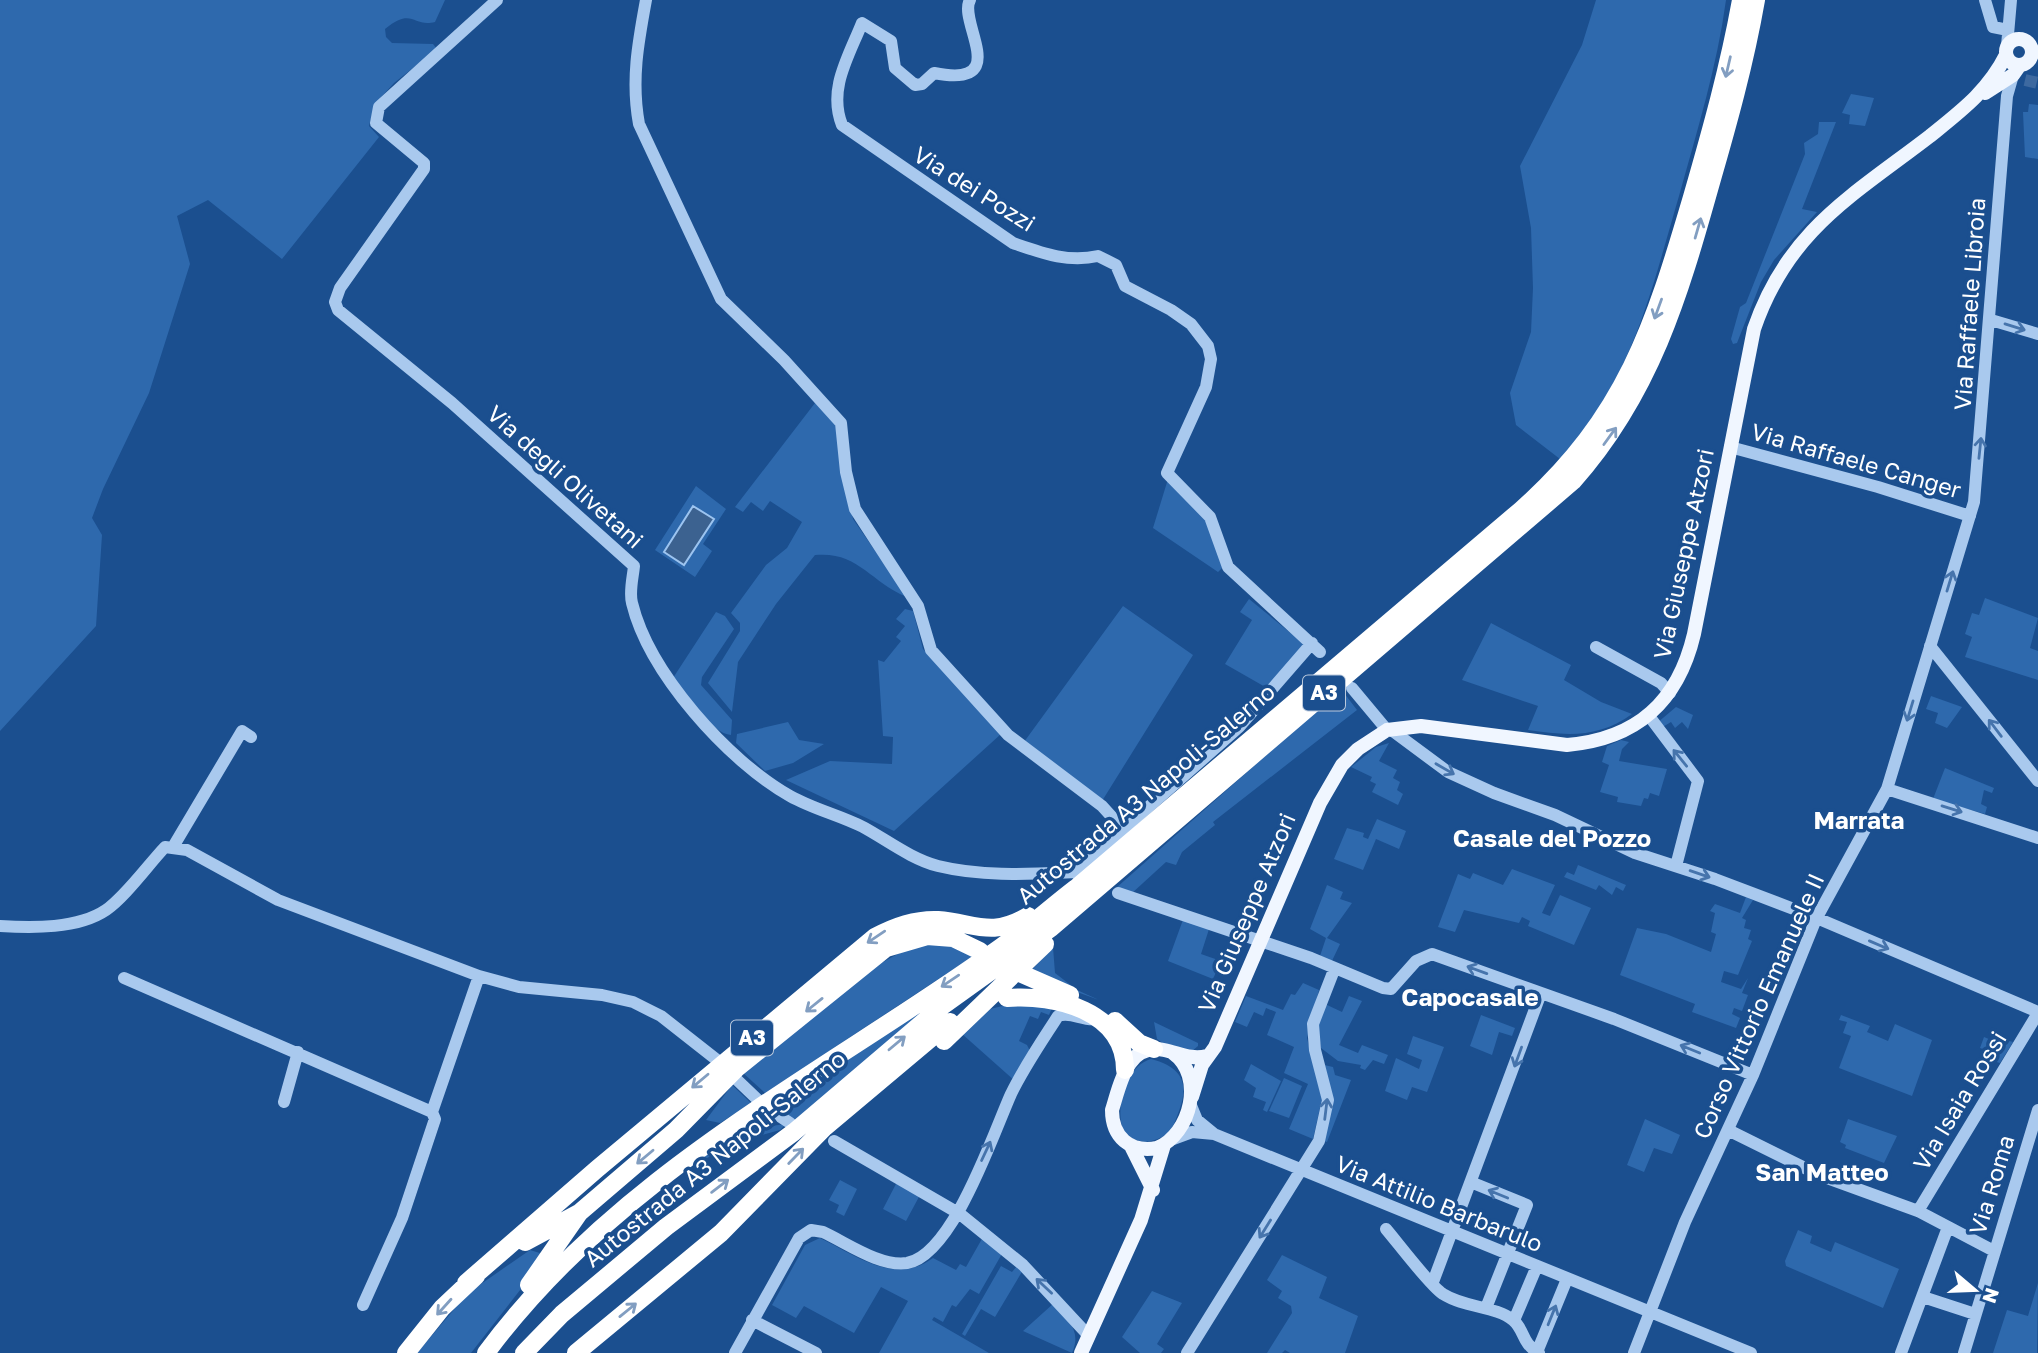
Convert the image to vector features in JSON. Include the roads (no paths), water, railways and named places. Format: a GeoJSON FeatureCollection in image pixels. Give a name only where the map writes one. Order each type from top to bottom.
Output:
{"type":"FeatureCollection","features":[{"type":"Feature","properties":{"kind":"highway","name":"Autostrada A3 Napoli-Salerno"},"geometry":{"type":"LineString","coordinates":[[486,1353],[550,1277],[607,1221],[653,1182],[753,1111],[1002,947],[1077,879],[1521,510],[1558,476],[1587,443],[1622,389],[1658,310],[1719,102],[1741,0]]}},
{"type":"Feature","properties":{"kind":"highway","name":"Autostrada A3 Napoli-Salerno"},"geometry":{"type":"LineString","coordinates":[[524,1353],[562,1314],[666,1227],[927,1018],[1051,928],[1554,500],[1614,430],[1656,354],[1685,273],[1738,87],[1756,0]]}},
{"type":"Feature","properties":{"kind":"highway"},"geometry":{"type":"LineString","coordinates":[[834,1121],[891,1084],[956,1031],[1042,947],[1157,844],[1192,806]]}},
{"type":"Feature","properties":{"kind":"highway","name":"A3"},"geometry":{"type":"LineString","coordinates":[[406,1353],[466,1283],[597,1169],[875,937],[890,928],[916,921],[941,920],[974,928],[997,929],[1019,922],[1077,879]]}},
{"type":"Feature","properties":{"kind":"highway","name":"A3"},"geometry":{"type":"LineString","coordinates":[[466,1283],[532,1237],[579,1213],[676,1130],[737,1068],[886,948],[914,937],[941,936],[980,951]]}},
{"type":"Feature","properties":{"kind":"highway"},"geometry":{"type":"LineString","coordinates":[[1022,974],[1098,1009],[1139,1043],[1154,1049]]}},
{"type":"Feature","properties":{"kind":"highway"},"geometry":{"type":"LineString","coordinates":[[1007,998],[1036,996],[1055,1000],[1099,1019],[1111,1027],[1120,1041],[1125,1070]]}},
{"type":"Feature","properties":{"kind":"highway"},"geometry":{"type":"LineString","coordinates":[[576,1353],[721,1233],[865,1091],[950,1022]]}},
{"type":"Feature","properties":{"kind":"highway"},"geometry":{"type":"LineString","coordinates":[[792,1127],[865,1091]]}},
{"type":"Feature","properties":{"kind":"highway","name":"A3"},"geometry":{"type":"LineString","coordinates":[[477,1353],[544,1266],[579,1213]]}},
{"type":"Feature","properties":{"kind":"main road"},"geometry":{"type":"LineString","coordinates":[[2012,42],[2038,40]]}},
{"type":"Feature","properties":{"kind":"main road"},"geometry":{"type":"LineString","coordinates":[[2012,42],[2009,62],[2016,70]]}},
{"type":"Feature","properties":{"kind":"main road"},"geometry":{"type":"LineString","coordinates":[[2001,86],[2012,42]]}},
{"type":"Feature","properties":{"kind":"main road","name":"Via Giuseppe Atzori"},"geometry":{"type":"LineString","coordinates":[[1088,1347],[1153,1190],[1168,1142],[1191,1100],[1207,1056],[1215,1047],[1300,844],[1333,780],[1358,749],[1388,730],[1432,726],[1567,745],[1607,738],[1649,716],[1670,692],[1684,669],[1691,646],[1754,328],[1762,303],[1793,250],[1816,225],[1981,95],[2001,86],[2035,51],[2029,44],[2012,42]]}},
{"type":"Feature","properties":{"kind":"main road"},"geometry":{"type":"LineString","coordinates":[[1153,1190],[1131,1146],[1118,1135],[1112,1119],[1125,1070],[1137,1055],[1154,1049],[1189,1057],[1207,1056]]}},
{"type":"Feature","properties":{"kind":"main road"},"geometry":{"type":"LineString","coordinates":[[1173,1053],[1186,1066],[1191,1100]]}},
{"type":"Feature","properties":{"kind":"main road"},"geometry":{"type":"LineString","coordinates":[[1131,1146],[1148,1150],[1168,1142]]}},
{"type":"Feature","properties":{"kind":"street","name":"Via degli Olivetani"},"geometry":{"type":"LineString","coordinates":[[497,0],[379,107],[376,123],[425,163],[424,169],[345,281],[335,302],[338,310],[452,403],[634,566],[631,601],[646,643],[667,680],[702,723],[762,778],[790,796],[861,826],[935,865],[973,873],[1077,879]]}},
{"type":"Feature","properties":{"kind":"street"},"geometry":{"type":"LineString","coordinates":[[646,0],[634,63],[634,98],[639,124],[721,299],[784,360],[841,423],[846,473],[855,509],[918,606],[931,650],[1008,735],[1102,806],[1122,828],[1077,879]]}},
{"type":"Feature","properties":{"kind":"street","name":"Via dei Pozzi"},"geometry":{"type":"LineString","coordinates":[[970,0],[965,13],[979,51],[974,65],[959,76],[934,73],[922,84],[915,85],[895,68],[891,41],[862,23],[836,88],[835,107],[842,125],[1013,243],[1045,254],[1079,260],[1098,256],[1116,265],[1125,286],[1171,310],[1201,335],[1208,345],[1210,374],[1167,473],[1210,517],[1228,567],[1316,648],[1239,727],[1122,828]]}},
{"type":"Feature","properties":{"kind":"street"},"geometry":{"type":"LineString","coordinates":[[1986,0],[1993,27],[2012,42]]}},
{"type":"Feature","properties":{"kind":"street"},"geometry":{"type":"LineString","coordinates":[[2011,0],[2012,42]]}},
{"type":"Feature","properties":{"kind":"street","name":"Via Raffaele Libroia"},"geometry":{"type":"LineString","coordinates":[[1970,516],[1976,490],[1991,320],[2001,86]]}},
{"type":"Feature","properties":{"kind":"street"},"geometry":{"type":"LineString","coordinates":[[1991,320],[2038,334]]}},
{"type":"Feature","properties":{"kind":"street","name":"Via Raffaele Canger"},"geometry":{"type":"LineString","coordinates":[[1730,447],[1878,486],[1970,516]]}},
{"type":"Feature","properties":{"kind":"street","name":"Corso Vittorio Emanuele II"},"geometry":{"type":"LineString","coordinates":[[1634,1353],[1685,1222],[1753,1075],[1816,919],[1887,789],[1970,516]]}},
{"type":"Feature","properties":{"kind":"street"},"geometry":{"type":"LineString","coordinates":[[1930,646],[2038,781]]}},
{"type":"Feature","properties":{"kind":"street"},"geometry":{"type":"LineString","coordinates":[[1596,647],[1661,683],[1670,692]]}},
{"type":"Feature","properties":{"kind":"street"},"geometry":{"type":"LineString","coordinates":[[1352,688],[1388,730],[1448,772],[1555,815],[1635,853],[1816,919],[2038,1013]]}},
{"type":"Feature","properties":{"kind":"street"},"geometry":{"type":"LineString","coordinates":[[1649,716],[1698,781],[1676,866]]}},
{"type":"Feature","properties":{"kind":"street"},"geometry":{"type":"LineString","coordinates":[[173,846],[242,731],[251,737]]}},
{"type":"Feature","properties":{"kind":"street"},"geometry":{"type":"LineString","coordinates":[[1887,789],[2038,838]]}},
{"type":"Feature","properties":{"kind":"street"},"geometry":{"type":"LineString","coordinates":[[0,926],[51,925],[83,920],[106,910],[164,847],[173,846],[187,850],[278,900],[479,976],[519,988],[602,995],[633,1002],[661,1016],[717,1060]]}},
{"type":"Feature","properties":{"kind":"street"},"geometry":{"type":"LineString","coordinates":[[1118,892],[1311,958],[1334,970],[1391,989],[1416,961],[1432,954],[1753,1075]]}},
{"type":"Feature","properties":{"kind":"street"},"geometry":{"type":"LineString","coordinates":[[1187,1353],[1318,1144],[1326,1113],[1326,1084],[1315,1050],[1313,1024],[1334,970]]}},
{"type":"Feature","properties":{"kind":"street"},"geometry":{"type":"LineString","coordinates":[[363,1305],[402,1218],[435,1119],[432,1112],[479,976]]}},
{"type":"Feature","properties":{"kind":"street"},"geometry":{"type":"LineString","coordinates":[[124,978],[298,1052],[355,1081],[432,1112]]}},
{"type":"Feature","properties":{"kind":"street"},"geometry":{"type":"LineString","coordinates":[[1433,1282],[1454,1232],[1541,993]]}},
{"type":"Feature","properties":{"kind":"street"},"geometry":{"type":"LineString","coordinates":[[735,1353],[799,1238],[811,1230],[823,1232],[884,1260],[904,1263],[926,1253],[960,1214],[1013,1092],[1058,1016],[1067,1013],[1086,1020],[1099,1019]]}},
{"type":"Feature","properties":{"kind":"street","name":"Via Isaia Rossi"},"geometry":{"type":"LineString","coordinates":[[1918,1210],[2038,1013]]}},
{"type":"Feature","properties":{"kind":"street"},"geometry":{"type":"LineString","coordinates":[[284,1102],[298,1052]]}},
{"type":"Feature","properties":{"kind":"street"},"geometry":{"type":"LineString","coordinates":[[735,1078],[757,1099]]}},
{"type":"Feature","properties":{"kind":"street","name":"Via Attilio Barbarulo"},"geometry":{"type":"LineString","coordinates":[[1191,1100],[1197,1120],[1214,1134],[1751,1353]]}},
{"type":"Feature","properties":{"kind":"street"},"geometry":{"type":"LineString","coordinates":[[770,1110],[792,1127]]}},
{"type":"Feature","properties":{"kind":"street","name":"Via Roma"},"geometry":{"type":"LineString","coordinates":[[1964,1353],[2038,1110]]}},
{"type":"Feature","properties":{"kind":"street"},"geometry":{"type":"LineString","coordinates":[[1728,1130],[1819,1175],[1918,1210],[1994,1251]]}},
{"type":"Feature","properties":{"kind":"street","name":"Via Attilio Barbarulo"},"geometry":{"type":"LineString","coordinates":[[1168,1142],[1192,1132],[1214,1134]]}},
{"type":"Feature","properties":{"kind":"street"},"geometry":{"type":"LineString","coordinates":[[834,1141],[960,1214],[1023,1265],[1088,1347]]}},
{"type":"Feature","properties":{"kind":"street"},"geometry":{"type":"LineString","coordinates":[[1472,1183],[1527,1205],[1486,1308]]}},
{"type":"Feature","properties":{"kind":"street"},"geometry":{"type":"LineString","coordinates":[[1901,1353],[1948,1227]]}},
{"type":"Feature","properties":{"kind":"street"},"geometry":{"type":"LineString","coordinates":[[1386,1229],[1440,1293],[1471,1308],[1486,1308],[1514,1321],[1527,1346],[1538,1352],[1567,1279]]}},
{"type":"Feature","properties":{"kind":"street"},"geometry":{"type":"LineString","coordinates":[[1515,1318],[1537,1266]]}},
{"type":"Feature","properties":{"kind":"street"},"geometry":{"type":"LineString","coordinates":[[1923,1297],[1975,1314]]}},
{"type":"Feature","properties":{"kind":"street"},"geometry":{"type":"LineString","coordinates":[[752,1320],[816,1353]]}},
{"type":"Feature","properties":{"kind":"tunnel"},"geometry":{"type":"LineString","coordinates":[[2025,80],[2038,83]]}},
{"type":"Feature","properties":{"kind":"district","name":"Marrata"},"geometry":{"type":"Point","coordinates":[1859,821]}},
{"type":"Feature","properties":{"kind":"district","name":"Casale del Pozzo"},"geometry":{"type":"Point","coordinates":[1552,839]}},
{"type":"Feature","properties":{"kind":"district","name":"Capocasale"},"geometry":{"type":"Point","coordinates":[1470,998]}},
{"type":"Feature","properties":{"kind":"district","name":"San Matteo"},"geometry":{"type":"Point","coordinates":[1822,1173]}}]}
